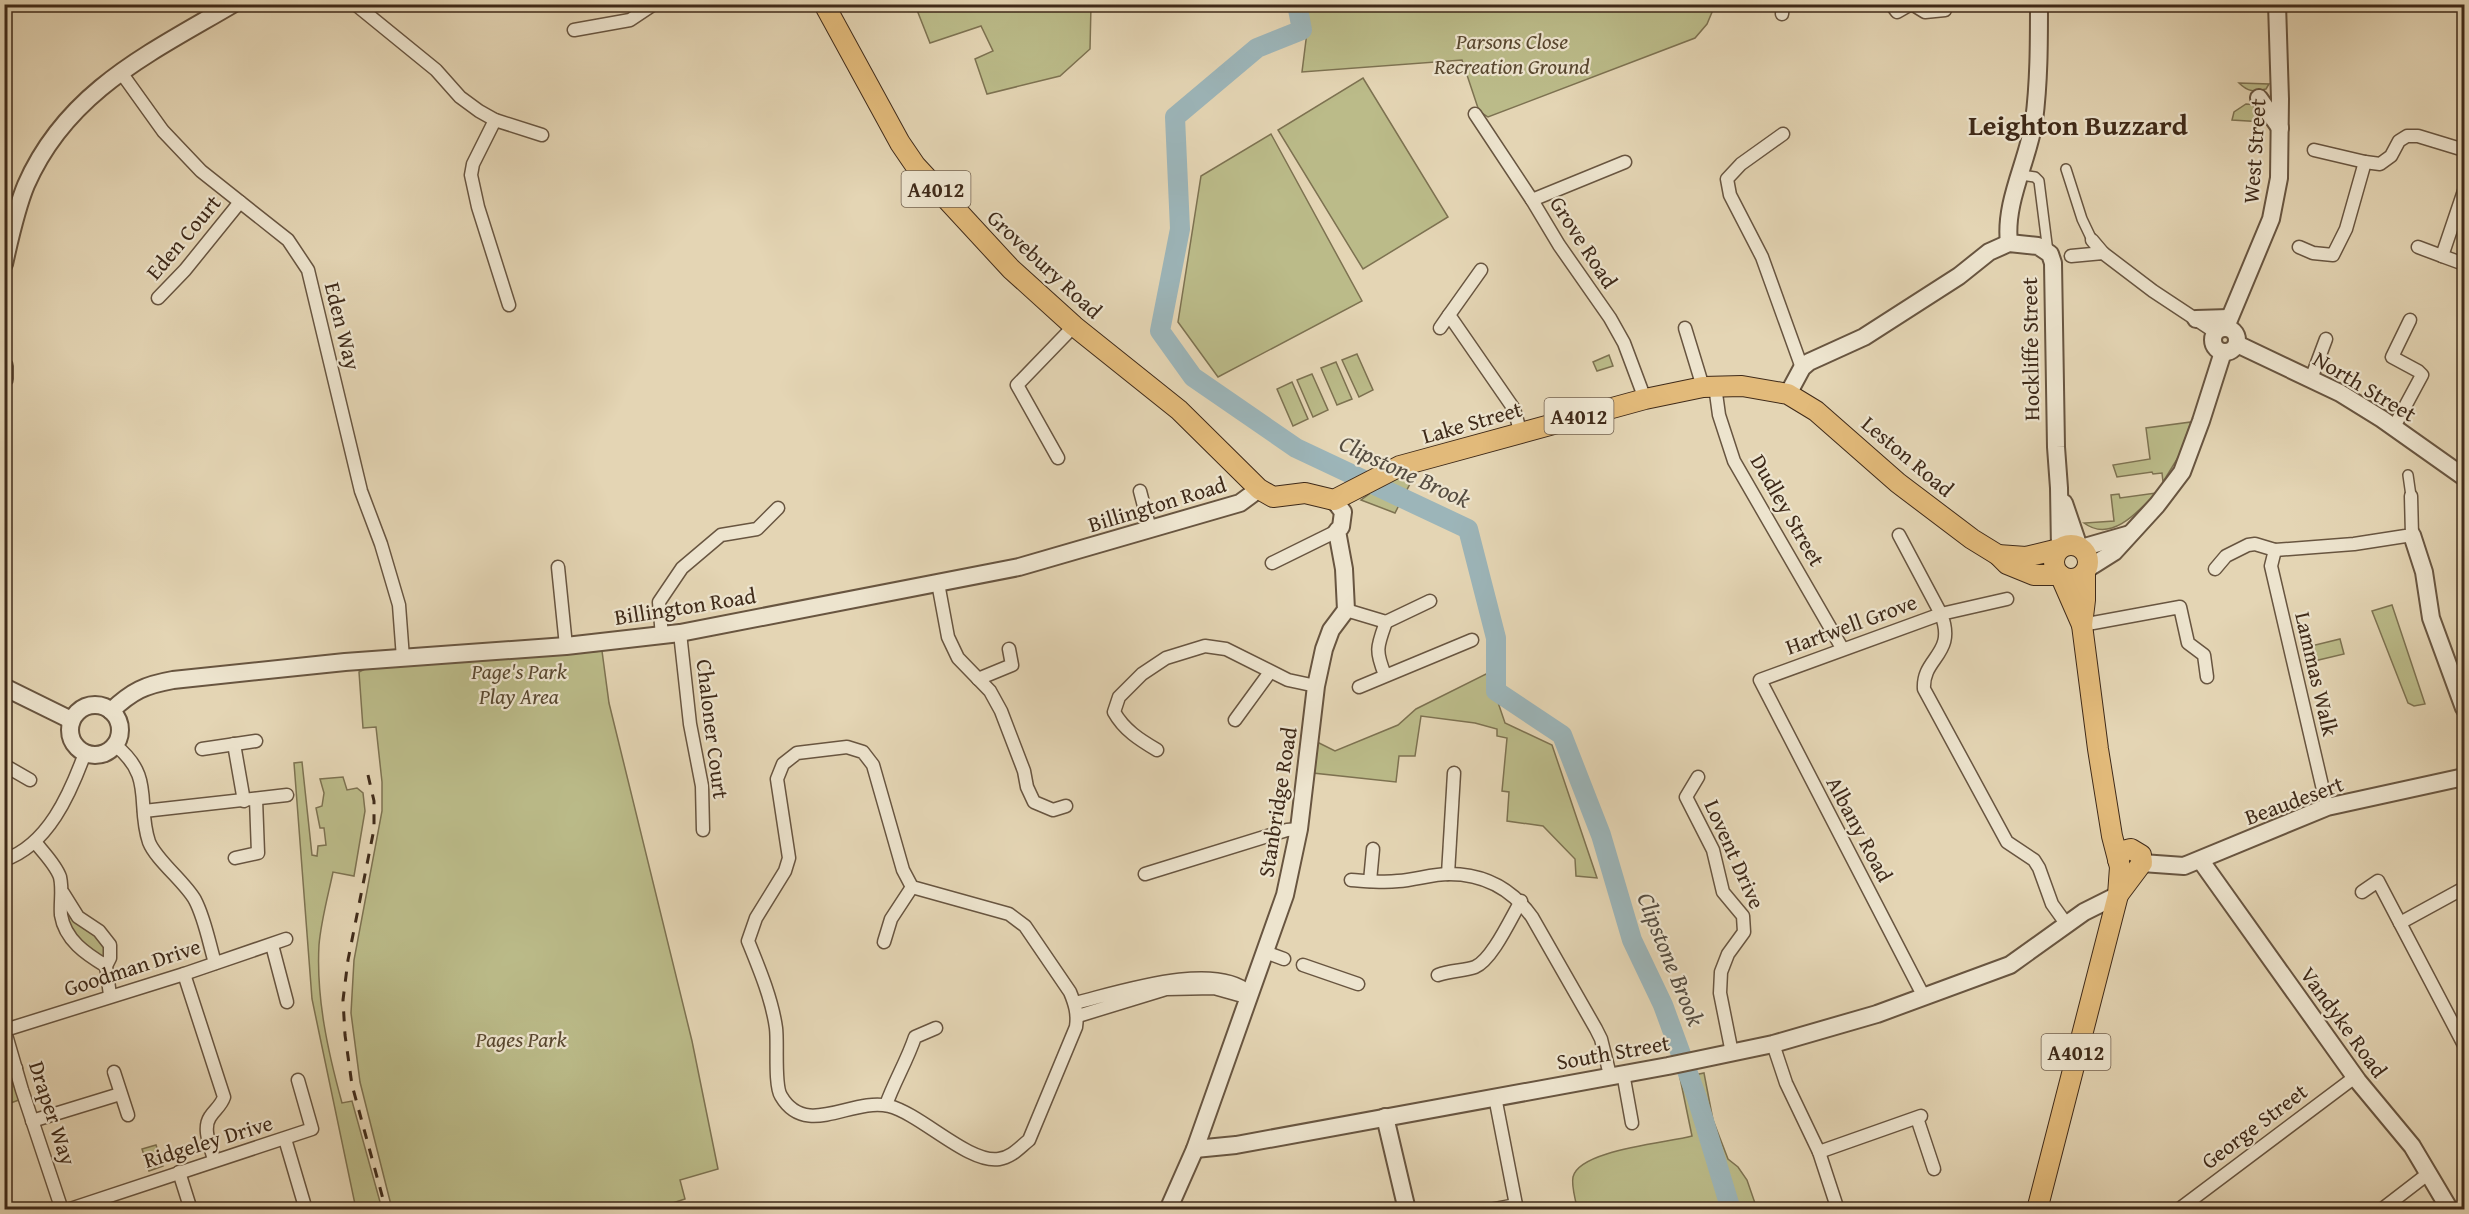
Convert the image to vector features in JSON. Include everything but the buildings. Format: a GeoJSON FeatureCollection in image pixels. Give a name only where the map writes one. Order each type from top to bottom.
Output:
{"type":"FeatureCollection","features":[{"type":"Feature","properties":{"kind":"main road","name":"Grovebury Road"},"geometry":{"type":"LineString","coordinates":[[824,4],[900,143],[915,165],[988,247],[1074,326],[1179,410],[1259,489]]}},
{"type":"Feature","properties":{"kind":"main road","name":"Lake Street"},"geometry":{"type":"LineString","coordinates":[[1342,497],[1375,477],[1400,466],[1645,399],[1709,386],[1742,386],[1788,394]]}},
{"type":"Feature","properties":{"kind":"main road","name":"Leston Road"},"geometry":{"type":"LineString","coordinates":[[1788,394],[1838,428],[1898,483],[1998,555],[2007,564],[2034,575],[2061,576]]}},
{"type":"Feature","properties":{"kind":"main road"},"geometry":{"type":"LineString","coordinates":[[1259,489],[1273,497],[1305,493],[1342,497]]}},
{"type":"Feature","properties":{"kind":"main road"},"geometry":{"type":"LineString","coordinates":[[1998,555],[2026,557],[2070,548],[2088,560],[2082,625],[2098,749],[2111,819],[2129,862]]}},
{"type":"Feature","properties":{"kind":"main road"},"geometry":{"type":"LineString","coordinates":[[2070,548],[2055,554],[2054,565],[2082,625]]}},
{"type":"Feature","properties":{"kind":"main road"},"geometry":{"type":"LineString","coordinates":[[2061,576],[2072,579],[2086,571]]}},
{"type":"Feature","properties":{"kind":"main road","name":"A4012"},"geometry":{"type":"LineString","coordinates":[[2037,1209],[2118,895],[2129,862]]}},
{"type":"Feature","properties":{"kind":"street"},"geometry":{"type":"LineString","coordinates":[[4,264],[26,185],[46,148],[80,105],[120,71],[233,4]]}},
{"type":"Feature","properties":{"kind":"street"},"geometry":{"type":"LineString","coordinates":[[355,4],[436,70],[460,97],[495,120],[542,135]]}},
{"type":"Feature","properties":{"kind":"street"},"geometry":{"type":"LineString","coordinates":[[574,30],[630,20],[654,4]]}},
{"type":"Feature","properties":{"kind":"street"},"geometry":{"type":"LineString","coordinates":[[1891,4],[1897,12],[1912,4],[1925,12],[1945,10]]}},
{"type":"Feature","properties":{"kind":"street"},"geometry":{"type":"LineString","coordinates":[[1788,394],[1802,368],[1820,356],[1864,337],[1959,276],[1989,252],[2009,243],[2008,218],[2034,122],[2040,4]]}},
{"type":"Feature","properties":{"kind":"street","name":"West Street"},"geometry":{"type":"LineString","coordinates":[[2224,326],[2271,219],[2279,178],[2277,4]]}},
{"type":"Feature","properties":{"kind":"street","name":"Eden Way"},"geometry":{"type":"LineString","coordinates":[[120,71],[163,131],[201,171],[288,240],[308,270],[361,491],[381,544],[399,605],[403,658]]}},
{"type":"Feature","properties":{"kind":"street"},"geometry":{"type":"LineString","coordinates":[[2259,98],[2280,128]]}},
{"type":"Feature","properties":{"kind":"street","name":"Grove Road"},"geometry":{"type":"LineString","coordinates":[[1475,114],[1559,245],[1610,318],[1624,343],[1645,399]]}},
{"type":"Feature","properties":{"kind":"street"},"geometry":{"type":"LineString","coordinates":[[495,120],[473,164],[471,175],[478,207],[508,305]]}},
{"type":"Feature","properties":{"kind":"street"},"geometry":{"type":"LineString","coordinates":[[1783,134],[1741,164],[1727,180],[1730,195],[1762,257],[1802,368]]}},
{"type":"Feature","properties":{"kind":"street"},"geometry":{"type":"LineString","coordinates":[[2314,150],[2380,164],[2391,156],[2399,141],[2407,136],[2418,136],[2464,150]]}},
{"type":"Feature","properties":{"kind":"street"},"geometry":{"type":"LineString","coordinates":[[1532,200],[1625,162]]}},
{"type":"Feature","properties":{"kind":"street"},"geometry":{"type":"LineString","coordinates":[[2299,247],[2313,253],[2333,255],[2346,229],[2365,162]]}},
{"type":"Feature","properties":{"kind":"street"},"geometry":{"type":"LineString","coordinates":[[2066,169],[2082,219],[2092,240],[2103,254],[2196,319],[2224,326],[2236,333],[2182,472],[2173,486],[2114,552],[2086,571]]}},
{"type":"Feature","properties":{"kind":"street"},"geometry":{"type":"LineString","coordinates":[[2021,175],[2035,177],[2039,181],[2050,255],[2103,254]]}},
{"type":"Feature","properties":{"kind":"street"},"geometry":{"type":"LineString","coordinates":[[2442,256],[2464,191]]}},
{"type":"Feature","properties":{"kind":"street","name":"Eden Court"},"geometry":{"type":"LineString","coordinates":[[158,298],[185,270],[240,202]]}},
{"type":"Feature","properties":{"kind":"street","name":"Hockliffe Street"},"geometry":{"type":"LineString","coordinates":[[2009,243],[2038,246],[2050,255],[2055,306],[2056,447],[2059,488],[2070,548]]}},
{"type":"Feature","properties":{"kind":"street"},"geometry":{"type":"LineString","coordinates":[[2418,247],[2464,264]]}},
{"type":"Feature","properties":{"kind":"street"},"geometry":{"type":"LineString","coordinates":[[1440,328],[1481,270]]}},
{"type":"Feature","properties":{"kind":"street"},"geometry":{"type":"LineString","coordinates":[[1449,315],[1514,409],[1521,434]]}},
{"type":"Feature","properties":{"kind":"street"},"geometry":{"type":"LineString","coordinates":[[2401,434],[2422,375],[2392,357],[2410,320]]}},
{"type":"Feature","properties":{"kind":"street"},"geometry":{"type":"LineString","coordinates":[[1059,458],[1017,385],[1074,326]]}},
{"type":"Feature","properties":{"kind":"street","name":"Dudley Street"},"geometry":{"type":"LineString","coordinates":[[1685,328],[1709,386],[1734,461],[1842,648]]}},
{"type":"Feature","properties":{"kind":"street"},"geometry":{"type":"LineString","coordinates":[[2311,379],[2326,339]]}},
{"type":"Feature","properties":{"kind":"street","name":"North Street"},"geometry":{"type":"LineString","coordinates":[[2230,348],[2311,379],[2340,393],[2464,477]]}},
{"type":"Feature","properties":{"kind":"street"},"geometry":{"type":"LineString","coordinates":[[4,366],[4,379]]}},
{"type":"Feature","properties":{"kind":"street"},"geometry":{"type":"LineString","coordinates":[[2408,475],[2412,535],[2424,572],[2431,618],[2459,681],[2464,708]]}},
{"type":"Feature","properties":{"kind":"street","name":"Billington Road"},"geometry":{"type":"LineString","coordinates":[[111,711],[133,691],[173,680],[345,662],[566,646],[680,633],[1020,567],[1240,503],[1259,489]]}},
{"type":"Feature","properties":{"kind":"street"},"geometry":{"type":"LineString","coordinates":[[1140,491],[1150,530]]}},
{"type":"Feature","properties":{"kind":"street"},"geometry":{"type":"LineString","coordinates":[[1272,562],[1337,531],[1341,527],[1342,497]]}},
{"type":"Feature","properties":{"kind":"street"},"geometry":{"type":"LineString","coordinates":[[662,636],[659,602],[682,568],[721,535],[757,529],[778,508]]}},
{"type":"Feature","properties":{"kind":"street"},"geometry":{"type":"LineString","coordinates":[[1337,531],[1344,569],[1346,610],[1386,622],[1430,601]]}},
{"type":"Feature","properties":{"kind":"street"},"geometry":{"type":"LineString","coordinates":[[2070,548],[2130,534]]}},
{"type":"Feature","properties":{"kind":"street","name":"Hartwell Grove"},"geometry":{"type":"LineString","coordinates":[[1760,680],[1842,648],[1941,614],[1899,535]]}},
{"type":"Feature","properties":{"kind":"street"},"geometry":{"type":"LineString","coordinates":[[2215,569],[2226,556],[2248,545],[2255,544],[2275,550],[2354,544],[2412,535]]}},
{"type":"Feature","properties":{"kind":"street","name":"Lammas Walk"},"geometry":{"type":"LineString","coordinates":[[2275,550],[2271,566],[2326,807]]}},
{"type":"Feature","properties":{"kind":"street"},"geometry":{"type":"LineString","coordinates":[[558,567],[566,646]]}},
{"type":"Feature","properties":{"kind":"street"},"geometry":{"type":"LineString","coordinates":[[938,583],[948,637],[958,658],[990,691],[1001,711],[1034,802],[1053,810],[1066,806]]}},
{"type":"Feature","properties":{"kind":"street"},"geometry":{"type":"LineString","coordinates":[[2007,598],[1941,614],[1947,630],[1946,640],[1925,679],[1926,693],[2007,842],[2034,860],[2039,867],[2052,904],[2067,925]]}},
{"type":"Feature","properties":{"kind":"street"},"geometry":{"type":"LineString","coordinates":[[2082,625],[2180,607],[2188,643],[2204,655],[2207,677]]}},
{"type":"Feature","properties":{"kind":"street","name":"Stanbridge Road"},"geometry":{"type":"LineString","coordinates":[[1168,1209],[1195,1149],[1285,895],[1299,829],[1316,686],[1324,649],[1331,630],[1346,610]]}},
{"type":"Feature","properties":{"kind":"street"},"geometry":{"type":"LineString","coordinates":[[1385,675],[1377,656],[1378,643],[1386,622]]}},
{"type":"Feature","properties":{"kind":"street","name":"Chaloner Court"},"geometry":{"type":"LineString","coordinates":[[680,633],[690,724],[702,786],[703,830]]}},
{"type":"Feature","properties":{"kind":"street"},"geometry":{"type":"LineString","coordinates":[[1359,687],[1472,640]]}},
{"type":"Feature","properties":{"kind":"street"},"geometry":{"type":"LineString","coordinates":[[1158,750],[1138,739],[1121,724],[1114,712],[1119,697],[1142,674],[1166,658],[1205,646],[1226,649],[1288,680],[1316,686]]}},
{"type":"Feature","properties":{"kind":"street"},"geometry":{"type":"LineString","coordinates":[[978,679],[1012,665],[1009,649]]}},
{"type":"Feature","properties":{"kind":"street"},"geometry":{"type":"LineString","coordinates":[[1235,720],[1270,672]]}},
{"type":"Feature","properties":{"kind":"street","name":"Albany Road"},"geometry":{"type":"LineString","coordinates":[[1760,680],[1924,997]]}},
{"type":"Feature","properties":{"kind":"street"},"geometry":{"type":"LineString","coordinates":[[4,687],[71,720]]}},
{"type":"Feature","properties":{"kind":"street"},"geometry":{"type":"LineString","coordinates":[[104,707],[111,711],[119,723],[119,738],[115,745],[102,754],[84,753],[78,749],[70,736],[71,720],[82,708],[104,707]]}},
{"type":"Feature","properties":{"kind":"street"},"geometry":{"type":"LineString","coordinates":[[202,749],[256,741]]}},
{"type":"Feature","properties":{"kind":"street"},"geometry":{"type":"LineString","coordinates":[[234,744],[250,800],[258,853],[235,858]]}},
{"type":"Feature","properties":{"kind":"street"},"geometry":{"type":"LineString","coordinates":[[115,745],[127,755],[137,769],[144,788],[144,811],[150,843],[195,900],[215,963]]}},
{"type":"Feature","properties":{"kind":"street"},"geometry":{"type":"LineString","coordinates":[[847,747],[863,752],[873,765],[903,870],[912,887],[1009,914],[1024,926],[1070,992],[1075,1003],[1078,1016],[1076,1027],[1029,1140],[1014,1154],[997,1159],[975,1155],[904,1110],[886,1106],[868,1105],[811,1117],[792,1110],[779,1094],[776,1027],[748,941],[756,918],[785,871],[789,858],[777,779],[783,764],[797,753],[847,747]]}},
{"type":"Feature","properties":{"kind":"street"},"geometry":{"type":"LineString","coordinates":[[4,860],[18,855],[35,842],[52,822],[84,753]]}},
{"type":"Feature","properties":{"kind":"street"},"geometry":{"type":"LineString","coordinates":[[4,765],[30,780]]}},
{"type":"Feature","properties":{"kind":"street"},"geometry":{"type":"LineString","coordinates":[[1448,874],[1454,773]]}},
{"type":"Feature","properties":{"kind":"street","name":"Lovent Drive"},"geometry":{"type":"LineString","coordinates":[[1698,777],[1686,797],[1713,850],[1723,892],[1743,916],[1744,932],[1728,954],[1721,972],[1720,993],[1732,1053]]}},
{"type":"Feature","properties":{"kind":"street","name":"Beaudesert"},"geometry":{"type":"LineString","coordinates":[[2129,862],[2184,866],[2201,861],[2326,807],[2464,777]]}},
{"type":"Feature","properties":{"kind":"street"},"geometry":{"type":"LineString","coordinates":[[144,811],[287,795]]}},
{"type":"Feature","properties":{"kind":"street"},"geometry":{"type":"LineString","coordinates":[[1145,874],[1287,830],[1299,829]]}},
{"type":"Feature","properties":{"kind":"street"},"geometry":{"type":"LineString","coordinates":[[35,842],[59,874],[62,892],[61,915],[70,938],[106,966]]}},
{"type":"Feature","properties":{"kind":"street"},"geometry":{"type":"LineString","coordinates":[[1370,881],[1373,849]]}},
{"type":"Feature","properties":{"kind":"street","name":"Vandyke Road"},"geometry":{"type":"LineString","coordinates":[[2201,861],[2355,1077],[2412,1146],[2450,1209]]}},
{"type":"Feature","properties":{"kind":"street"},"geometry":{"type":"LineString","coordinates":[[1352,880],[1396,882],[1448,874],[1479,878],[1508,890],[1521,901],[1601,1039],[1616,1074],[1632,1123]]}},
{"type":"Feature","properties":{"kind":"street"},"geometry":{"type":"LineString","coordinates":[[2362,892],[2378,881],[2464,1045]]}},
{"type":"Feature","properties":{"kind":"street"},"geometry":{"type":"LineString","coordinates":[[884,942],[891,919],[912,887]]}},
{"type":"Feature","properties":{"kind":"street"},"geometry":{"type":"LineString","coordinates":[[2400,923],[2464,888]]}},
{"type":"Feature","properties":{"kind":"street"},"geometry":{"type":"LineString","coordinates":[[62,892],[78,916],[105,935],[110,945],[110,958],[106,966],[110,995]]}},
{"type":"Feature","properties":{"kind":"street","name":"South Street"},"geometry":{"type":"LineString","coordinates":[[1195,1149],[1236,1145],[1668,1066],[1773,1044],[1877,1014],[2010,965],[2084,912],[2118,895]]}},
{"type":"Feature","properties":{"kind":"street"},"geometry":{"type":"LineString","coordinates":[[1438,975],[1476,967],[1486,959],[1521,901]]}},
{"type":"Feature","properties":{"kind":"street","name":"Goodman Drive"},"geometry":{"type":"LineString","coordinates":[[5,1029],[184,974],[286,939]]}},
{"type":"Feature","properties":{"kind":"street"},"geometry":{"type":"LineString","coordinates":[[272,945],[287,1002]]}},
{"type":"Feature","properties":{"kind":"street"},"geometry":{"type":"LineString","coordinates":[[1265,952],[1284,959]]}},
{"type":"Feature","properties":{"kind":"street"},"geometry":{"type":"LineString","coordinates":[[1303,966],[1358,984]]}},
{"type":"Feature","properties":{"kind":"street"},"geometry":{"type":"LineString","coordinates":[[184,974],[224,1097],[221,1106],[211,1115],[206,1125],[214,1160]]}},
{"type":"Feature","properties":{"kind":"street"},"geometry":{"type":"LineString","coordinates":[[1075,1003],[1164,981],[1210,978],[1242,986],[1249,992]]}},
{"type":"Feature","properties":{"kind":"street"},"geometry":{"type":"LineString","coordinates":[[1078,1016],[1166,989],[1214,988],[1239,995],[1249,992]]}},
{"type":"Feature","properties":{"kind":"street"},"geometry":{"type":"LineString","coordinates":[[886,1106],[915,1037],[936,1028]]}},
{"type":"Feature","properties":{"kind":"street","name":"Draper Way"},"geometry":{"type":"LineString","coordinates":[[5,1029],[10,1070],[32,1121],[62,1209]]}},
{"type":"Feature","properties":{"kind":"street"},"geometry":{"type":"LineString","coordinates":[[1773,1044],[1786,1083],[1819,1152],[1838,1209]]}},
{"type":"Feature","properties":{"kind":"street"},"geometry":{"type":"LineString","coordinates":[[114,1072],[128,1115]]}},
{"type":"Feature","properties":{"kind":"street","name":"George Street"},"geometry":{"type":"LineString","coordinates":[[2178,1209],[2355,1077]]}},
{"type":"Feature","properties":{"kind":"street","name":"Ridgeley Drive"},"geometry":{"type":"LineString","coordinates":[[67,1209],[312,1130],[298,1080]]}},
{"type":"Feature","properties":{"kind":"street"},"geometry":{"type":"LineString","coordinates":[[32,1121],[120,1094]]}},
{"type":"Feature","properties":{"kind":"street"},"geometry":{"type":"LineString","coordinates":[[1489,1209],[1517,1207],[1495,1097]]}},
{"type":"Feature","properties":{"kind":"street"},"geometry":{"type":"LineString","coordinates":[[1385,1117],[1407,1209]]}},
{"type":"Feature","properties":{"kind":"street"},"geometry":{"type":"LineString","coordinates":[[1819,1152],[1919,1117],[1934,1169]]}},
{"type":"Feature","properties":{"kind":"street"},"geometry":{"type":"LineString","coordinates":[[285,1139],[306,1209]]}},
{"type":"Feature","properties":{"kind":"street"},"geometry":{"type":"LineString","coordinates":[[179,1172],[190,1209]]}},
{"type":"Feature","properties":{"kind":"street"},"geometry":{"type":"LineString","coordinates":[[2381,1209],[2429,1173]]}},
{"type":"Feature","properties":{"kind":"green space"},"geometry":{"type":"Polygon","coordinates":[[[915,5],[1091,5],[1090,49],[1060,76],[987,94],[975,59],[993,51],[981,26],[930,43],[915,5]]]}},
{"type":"Feature","properties":{"kind":"green space","name":"Parsons Close Recreation Ground"},"geometry":{"type":"Polygon","coordinates":[[[1303,5],[1715,5],[1707,24],[1695,38],[1488,117],[1479,111],[1462,60],[1302,72],[1307,32],[1303,5]]]}},
{"type":"Feature","properties":{"kind":"green space"},"geometry":{"type":"Polygon","coordinates":[[[1363,78],[1448,217],[1363,269],[1278,130],[1363,78]]]}},
{"type":"Feature","properties":{"kind":"green space"},"geometry":{"type":"Polygon","coordinates":[[[2239,83],[2269,84],[2266,89],[2255,91],[2248,90],[2239,83]]]}},
{"type":"Feature","properties":{"kind":"green space"},"geometry":{"type":"Polygon","coordinates":[[[2246,104],[2257,105],[2264,116],[2264,122],[2232,120],[2234,112],[2246,104]]]}},
{"type":"Feature","properties":{"kind":"green space"},"geometry":{"type":"Polygon","coordinates":[[[1271,134],[1362,301],[1218,377],[1178,322],[1201,176],[1271,134]]]}},
{"type":"Feature","properties":{"kind":"green space"},"geometry":{"type":"Polygon","coordinates":[[[1357,354],[1373,390],[1359,397],[1342,360],[1357,354]]]}},
{"type":"Feature","properties":{"kind":"green space"},"geometry":{"type":"Polygon","coordinates":[[[1609,355],[1613,366],[1597,371],[1593,362],[1609,355]]]}},
{"type":"Feature","properties":{"kind":"green space"},"geometry":{"type":"Polygon","coordinates":[[[1336,362],[1352,399],[1337,405],[1321,368],[1336,362]]]}},
{"type":"Feature","properties":{"kind":"green space"},"geometry":{"type":"Polygon","coordinates":[[[1312,374],[1328,410],[1313,417],[1297,380],[1312,374]]]}},
{"type":"Feature","properties":{"kind":"green space"},"geometry":{"type":"Polygon","coordinates":[[[1292,382],[1308,419],[1293,426],[1277,389],[1292,382]]]}},
{"type":"Feature","properties":{"kind":"green space"},"geometry":{"type":"Polygon","coordinates":[[[2191,422],[2179,456],[2163,482],[2162,473],[2153,474],[2152,472],[2117,477],[2113,465],[2150,459],[2146,428],[2191,422]]]}},
{"type":"Feature","properties":{"kind":"green space"},"geometry":{"type":"Polygon","coordinates":[[[1407,473],[1415,474],[1395,513],[1361,500],[1387,481],[1407,473]]]}},
{"type":"Feature","properties":{"kind":"green space"},"geometry":{"type":"Polygon","coordinates":[[[2156,493],[2141,509],[2114,527],[2094,528],[2084,523],[2114,521],[2111,495],[2119,494],[2120,498],[2156,493]]]}},
{"type":"Feature","properties":{"kind":"green space"},"geometry":{"type":"Polygon","coordinates":[[[2392,605],[2425,704],[2414,706],[2408,703],[2372,611],[2392,605]]]}},
{"type":"Feature","properties":{"kind":"green space"},"geometry":{"type":"Polygon","coordinates":[[[2340,639],[2344,654],[2310,662],[2307,647],[2340,639]]]}},
{"type":"Feature","properties":{"kind":"green space","name":"Pages Park"},"geometry":{"type":"Polygon","coordinates":[[[602,651],[609,703],[692,1041],[718,1169],[680,1180],[685,1199],[651,1210],[392,1209],[360,1082],[351,1013],[354,960],[382,811],[382,782],[376,727],[363,728],[359,672],[365,669],[602,651]]]}},
{"type":"Feature","properties":{"kind":"green space"},"geometry":{"type":"Polygon","coordinates":[[[1488,673],[1505,723],[1552,745],[1597,878],[1576,876],[1575,859],[1543,826],[1507,821],[1509,792],[1502,791],[1507,738],[1497,736],[1497,729],[1475,723],[1421,716],[1415,756],[1399,756],[1396,782],[1313,773],[1317,742],[1335,751],[1398,725],[1416,709],[1488,673]]]}},
{"type":"Feature","properties":{"kind":"green space"},"geometry":{"type":"Polygon","coordinates":[[[302,762],[312,855],[317,856],[318,846],[326,845],[324,828],[320,828],[316,808],[322,806],[324,793],[320,779],[343,777],[347,790],[357,788],[363,793],[365,811],[354,876],[333,872],[320,936],[319,985],[328,1045],[342,1103],[352,1101],[382,1209],[356,1209],[312,999],[294,763],[302,762]]]}},
{"type":"Feature","properties":{"kind":"green space"},"geometry":{"type":"Polygon","coordinates":[[[66,909],[83,928],[103,941],[106,954],[101,959],[78,938],[71,926],[66,909]]]}},
{"type":"Feature","properties":{"kind":"green space"},"geometry":{"type":"Polygon","coordinates":[[[1704,1073],[1713,1120],[1728,1159],[1738,1167],[1747,1180],[1757,1209],[1577,1209],[1573,1177],[1579,1168],[1590,1160],[1625,1149],[1692,1136],[1680,1078],[1704,1073]]]}},
{"type":"Feature","properties":{"kind":"green space"},"geometry":{"type":"Polygon","coordinates":[[[4,1080],[13,1083],[19,1100],[5,1105],[4,1080]]]}},
{"type":"Feature","properties":{"kind":"green space"},"geometry":{"type":"Polygon","coordinates":[[[156,1145],[163,1166],[149,1171],[142,1149],[156,1145]]]}},
{"type":"Feature","properties":{"kind":"waterway","name":"Clipstone Brook"},"geometry":{"type":"LineString","coordinates":[[1297,4],[1302,30],[1257,48],[1175,117],[1180,229],[1160,331],[1193,377],[1296,448],[1468,529],[1496,638],[1496,691],[1562,735],[1601,835],[1632,940],[1663,1005],[1697,1098],[1731,1210]]}},
{"type":"Feature","properties":{"kind":"railway"},"geometry":{"type":"LineString","coordinates":[[368,775],[374,801],[374,829],[348,960],[343,1000],[352,1085],[386,1210]]}},
{"type":"Feature","properties":{"kind":"district","name":"Leighton Buzzard"},"geometry":{"type":"Point","coordinates":[2078,124]}},
{"type":"Feature","properties":{"kind":"park label","name":"Page's Park Play Area"},"geometry":{"type":"Point","coordinates":[519,684]}}]}
